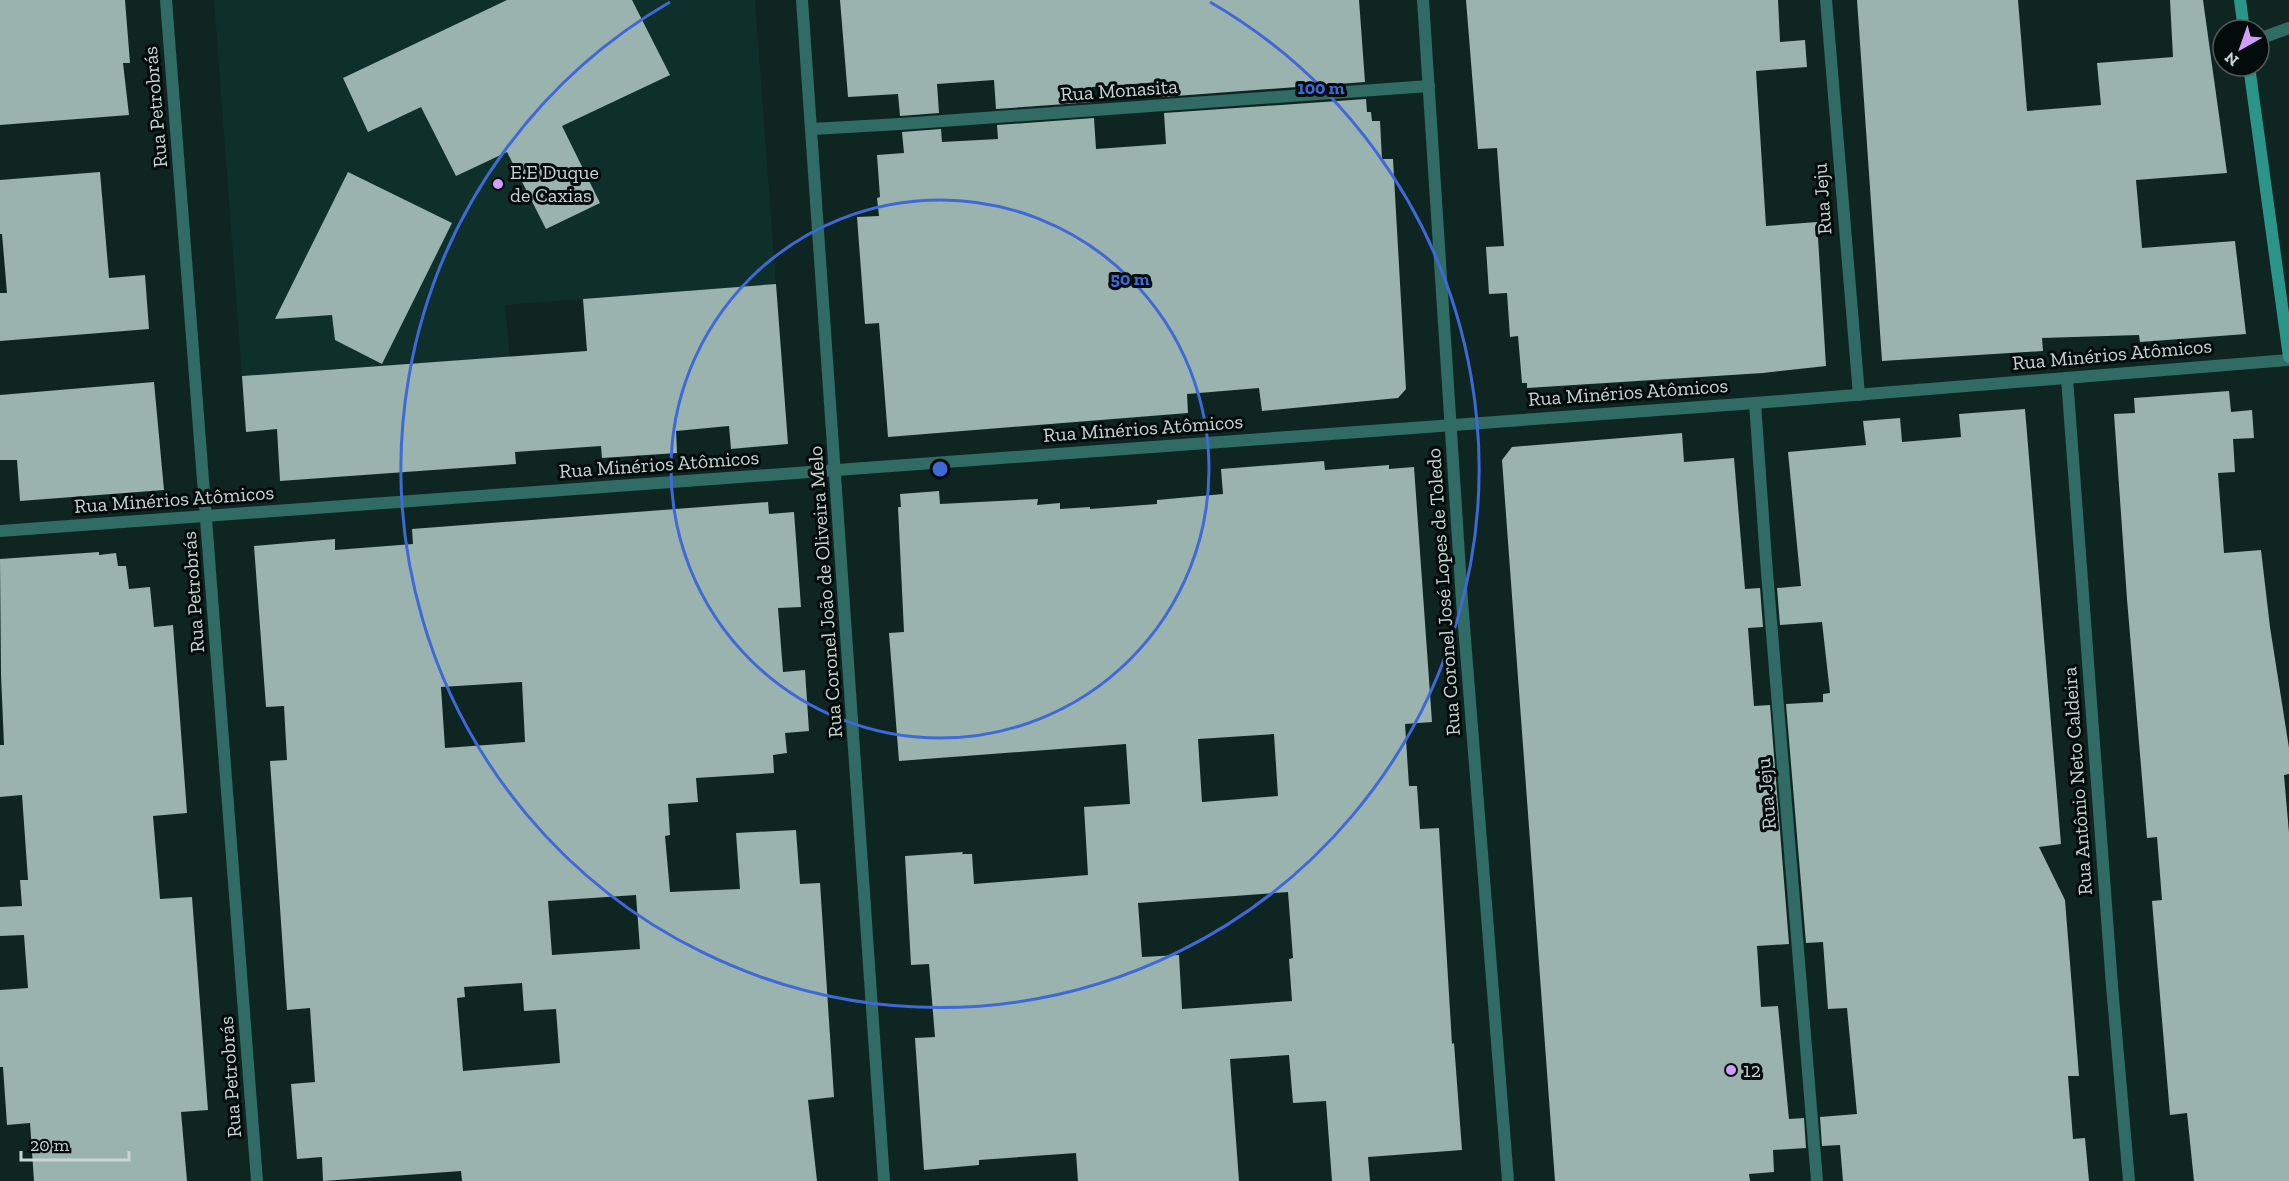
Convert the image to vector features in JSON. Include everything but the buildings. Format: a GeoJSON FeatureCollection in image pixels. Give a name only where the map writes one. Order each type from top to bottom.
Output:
{"type":"FeatureCollection","features":[{"type":"Feature","properties":{"kind":"main road"},"geometry":{"type":"LineString","coordinates":[[2240,0],[2242,18]]}},
{"type":"Feature","properties":{"kind":"main road"},"geometry":{"type":"LineString","coordinates":[[2251,78],[2289,358]]}},
{"type":"Feature","properties":{"kind":"street","name":"Rua Petrobrás"},"geometry":{"type":"LineString","coordinates":[[166,0],[257,1181]]}},
{"type":"Feature","properties":{"kind":"street","name":"Rua Coronel João de Oliveira Melo"},"geometry":{"type":"LineString","coordinates":[[801,0],[836,470],[884,1181]]}},
{"type":"Feature","properties":{"kind":"street","name":"Rua Coronel José Lopes de Toledo"},"geometry":{"type":"LineString","coordinates":[[1423,0],[1451,425],[1508,1181]]}},
{"type":"Feature","properties":{"kind":"street","name":"Rua Jeju"},"geometry":{"type":"LineString","coordinates":[[1826,0],[1859,394]]}},
{"type":"Feature","properties":{"kind":"street"},"geometry":{"type":"LineString","coordinates":[[2271,35],[2289,28]]}},
{"type":"Feature","properties":{"kind":"street","name":"Rua Monasita"},"geometry":{"type":"LineString","coordinates":[[812,129],[1429,86]]}},
{"type":"Feature","properties":{"kind":"street","name":"Rua Minérios Atômicos"},"geometry":{"type":"LineString","coordinates":[[0,531],[1755,403],[2289,358]]}},
{"type":"Feature","properties":{"kind":"street","name":"Rua Antônio Neto Caldeira"},"geometry":{"type":"LineString","coordinates":[[2067,378],[2112,987],[2129,1181]]}},
{"type":"Feature","properties":{"kind":"street","name":"Rua Jeju"},"geometry":{"type":"LineString","coordinates":[[1755,403],[1817,1181]]}},
{"type":"Feature","properties":{"kind":"shaded area","name":"E.E Duque de Caxias"},"geometry":{"type":"Polygon","coordinates":[[[214,0],[755,0],[776,284],[505,305],[510,357],[242,376],[214,0]]]}},
{"type":"Feature","properties":{"kind":"place","name":"E.E Duque de Caxias"},"geometry":{"type":"Point","coordinates":[498,184]}},
{"type":"Feature","properties":{"kind":"place","name":"12"},"geometry":{"type":"Point","coordinates":[1731,1070]}}]}
